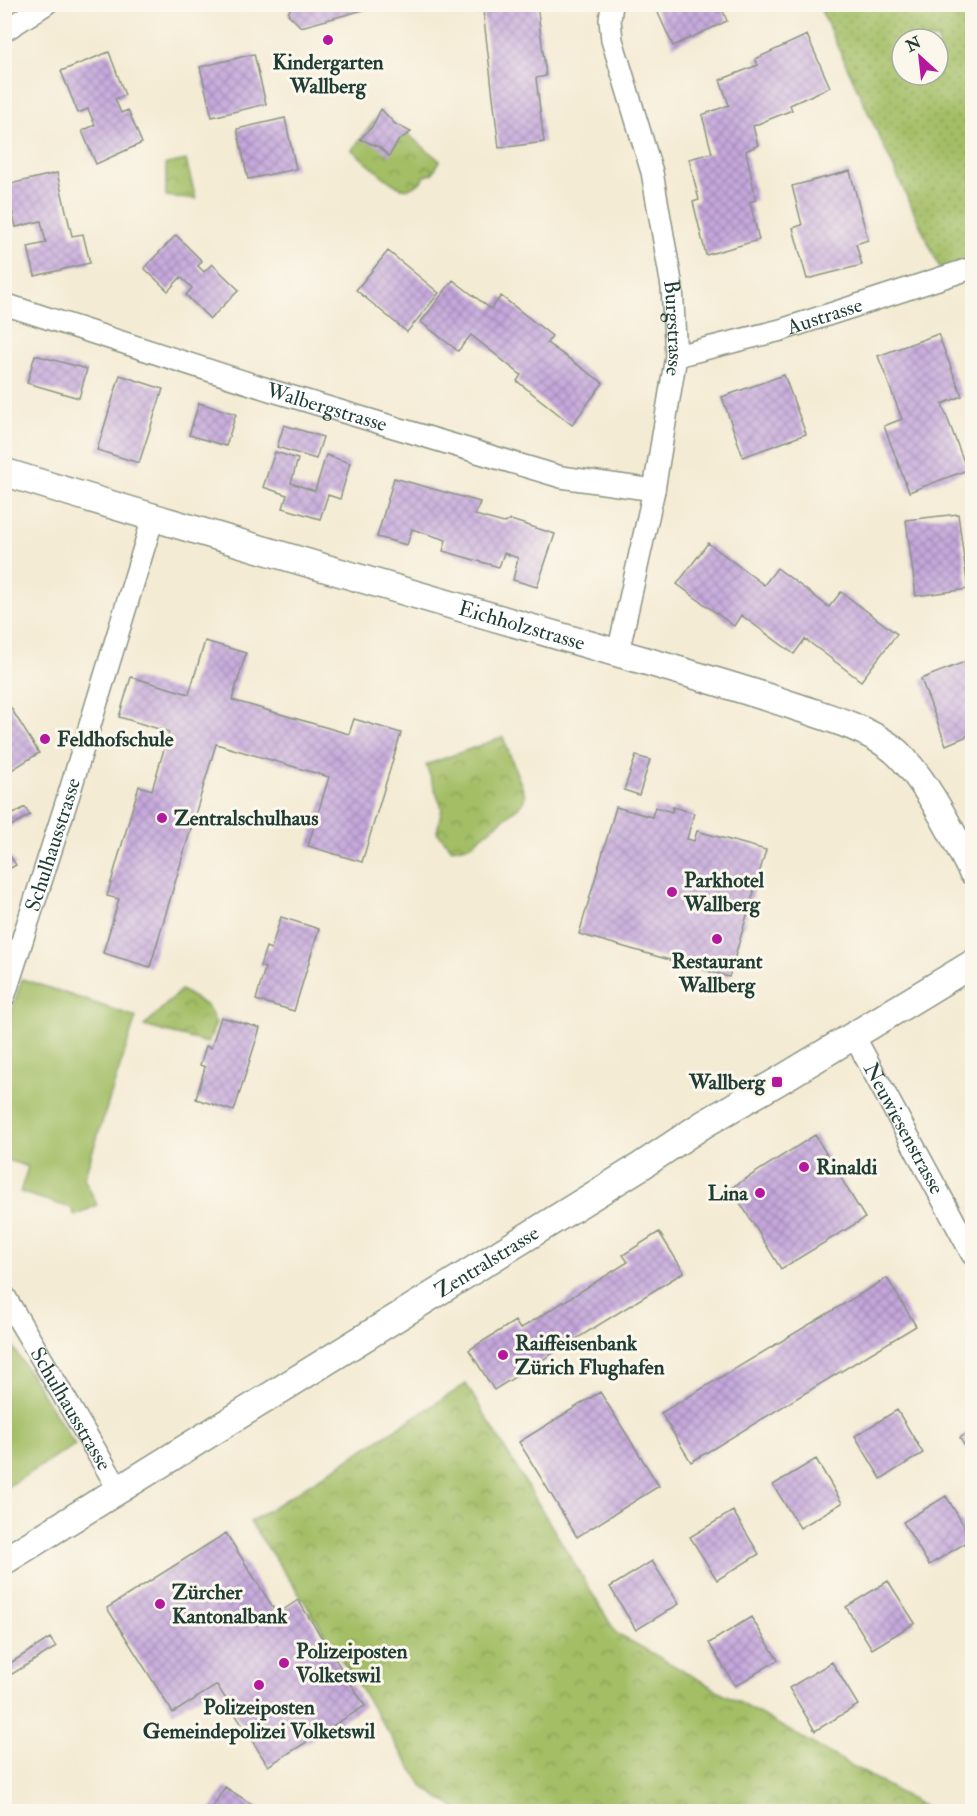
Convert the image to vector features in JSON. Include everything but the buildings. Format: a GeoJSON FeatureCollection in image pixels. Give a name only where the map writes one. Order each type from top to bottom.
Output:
{"type":"FeatureCollection","features":[{"type":"Feature","properties":{"kind":"street"},"geometry":{"type":"LineString","coordinates":[[4,31],[46,4]]}},
{"type":"Feature","properties":{"kind":"street","name":"Burgstrasse"},"geometry":{"type":"LineString","coordinates":[[612,4],[610,20],[612,40],[652,172],[672,287],[676,356],[654,490],[618,653]]}},
{"type":"Feature","properties":{"kind":"street","name":"Austrasse"},"geometry":{"type":"LineString","coordinates":[[676,356],[781,330],[972,268]]}},
{"type":"Feature","properties":{"kind":"street","name":"Walbergstrasse"},"geometry":{"type":"LineString","coordinates":[[4,304],[273,391],[561,477],[654,490]]}},
{"type":"Feature","properties":{"kind":"street","name":"Eichholzstrasse"},"geometry":{"type":"LineString","coordinates":[[4,472],[153,518],[782,702],[853,727],[892,748],[914,771],[972,872]]}},
{"type":"Feature","properties":{"kind":"street","name":"Schulhausstrasse"},"geometry":{"type":"LineString","coordinates":[[4,997],[153,518]]}},
{"type":"Feature","properties":{"kind":"street","name":"Zentralstrasse"},"geometry":{"type":"LineString","coordinates":[[4,1561],[631,1172],[704,1124],[972,964]]}},
{"type":"Feature","properties":{"kind":"street","name":"Neuwiesenstrasse"},"geometry":{"type":"LineString","coordinates":[[854,1036],[972,1254]]}},
{"type":"Feature","properties":{"kind":"street","name":"Schulhausstrasse"},"geometry":{"type":"LineString","coordinates":[[4,1295],[119,1490]]}},
{"type":"Feature","properties":{"kind":"green space"},"geometry":{"type":"Polygon","coordinates":[[[834,4],[972,5],[972,268],[944,277],[821,10],[834,4]]]}},
{"type":"Feature","properties":{"kind":"green space"},"geometry":{"type":"Polygon","coordinates":[[[381,112],[440,161],[432,174],[425,176],[413,187],[397,186],[352,150],[381,112]]]}},
{"type":"Feature","properties":{"kind":"green space"},"geometry":{"type":"Polygon","coordinates":[[[186,160],[196,199],[166,196],[166,164],[186,160]]]}},
{"type":"Feature","properties":{"kind":"green space"},"geometry":{"type":"Polygon","coordinates":[[[503,737],[525,795],[523,803],[471,845],[452,849],[437,832],[442,808],[426,765],[503,737]]]}},
{"type":"Feature","properties":{"kind":"green space"},"geometry":{"type":"Polygon","coordinates":[[[22,979],[136,1017],[84,1178],[97,1205],[75,1216],[71,1208],[20,1192],[28,1167],[5,1159],[5,1032],[22,979]]]}},
{"type":"Feature","properties":{"kind":"green space"},"geometry":{"type":"Polygon","coordinates":[[[181,990],[207,1006],[216,1023],[208,1043],[144,1026],[181,990]]]}},
{"type":"Feature","properties":{"kind":"green space"},"geometry":{"type":"Polygon","coordinates":[[[4,1333],[75,1445],[5,1488],[4,1488],[4,1333]]]}},
{"type":"Feature","properties":{"kind":"green space"},"geometry":{"type":"Polygon","coordinates":[[[466,1384],[616,1633],[932,1811],[461,1812],[424,1788],[296,1589],[250,1522],[466,1384]]]}},
{"type":"Feature","properties":{"kind":"place","name":"Kindergarten Wallberg"},"geometry":{"type":"Point","coordinates":[328,40]}},
{"type":"Feature","properties":{"kind":"place","name":"Feldhofschule"},"geometry":{"type":"Point","coordinates":[45,739]}},
{"type":"Feature","properties":{"kind":"place","name":"Zentralschulhaus"},"geometry":{"type":"Point","coordinates":[162,818]}},
{"type":"Feature","properties":{"kind":"place","name":"Parkhotel Wallberg"},"geometry":{"type":"Point","coordinates":[672,892]}},
{"type":"Feature","properties":{"kind":"place","name":"Restaurant Wallberg"},"geometry":{"type":"Point","coordinates":[717,939]}},
{"type":"Feature","properties":{"kind":"place","name":"Wallberg"},"geometry":{"type":"Point","coordinates":[777,1082]}},
{"type":"Feature","properties":{"kind":"place","name":"Rinaldi"},"geometry":{"type":"Point","coordinates":[804,1167]}},
{"type":"Feature","properties":{"kind":"place","name":"Lina"},"geometry":{"type":"Point","coordinates":[760,1193]}},
{"type":"Feature","properties":{"kind":"place","name":"Raiffeisenbank Zürich Flughafen"},"geometry":{"type":"Point","coordinates":[503,1355]}},
{"type":"Feature","properties":{"kind":"place","name":"Zürcher Kantonalbank"},"geometry":{"type":"Point","coordinates":[160,1604]}},
{"type":"Feature","properties":{"kind":"place","name":"Polizeiposten Volketswil"},"geometry":{"type":"Point","coordinates":[284,1663]}},
{"type":"Feature","properties":{"kind":"place","name":"Polizeiposten Gemeindepolizei Volketswil"},"geometry":{"type":"Point","coordinates":[259,1685]}}]}
